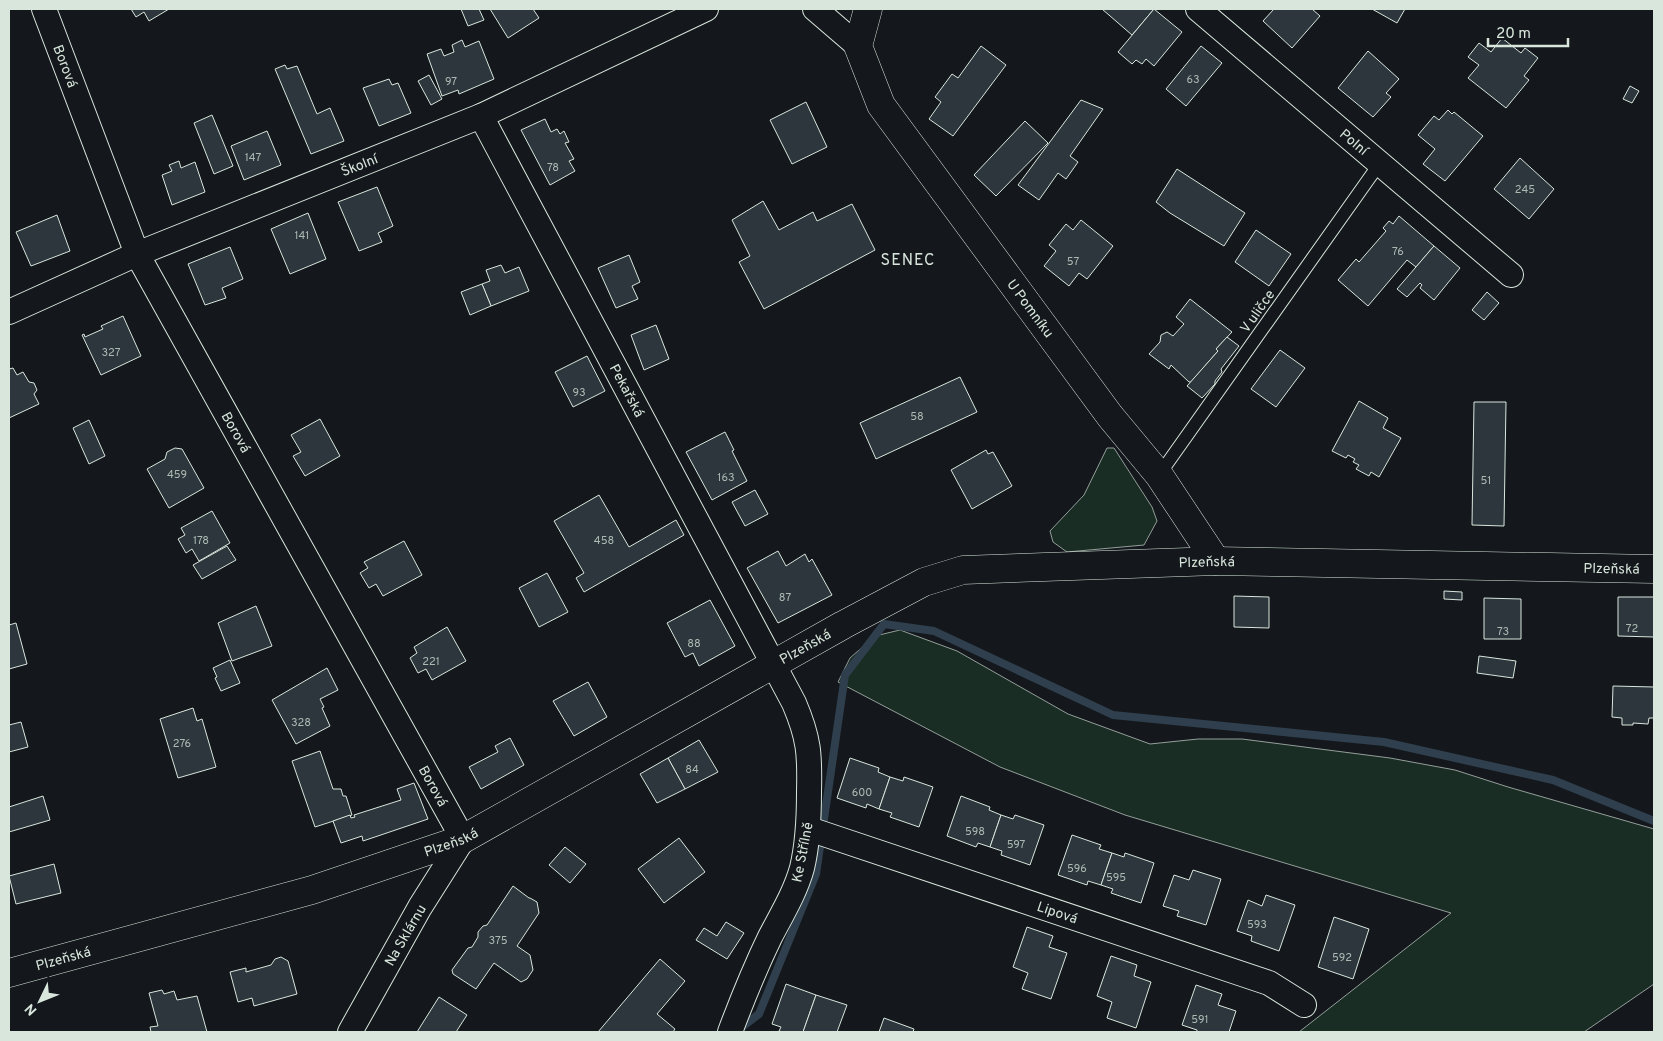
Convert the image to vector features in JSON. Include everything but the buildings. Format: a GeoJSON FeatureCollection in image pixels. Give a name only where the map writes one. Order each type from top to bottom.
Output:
{"type":"FeatureCollection","features":[{"type":"Feature","properties":{"kind":"main road"},"geometry":{"type":"LineString","coordinates":[[858,46],[868,9]]}},
{"type":"Feature","properties":{"kind":"main road","name":"U Pomníku"},"geometry":{"type":"LineString","coordinates":[[858,46],[882,105],[1110,416],[1159,475],[1216,562]]}},
{"type":"Feature","properties":{"kind":"main road","name":"Plzeňská"},"geometry":{"type":"LineString","coordinates":[[9,973],[312,890],[463,839],[842,625],[924,582],[963,570],[1216,562],[1654,569]]}},
{"type":"Feature","properties":{"kind":"street","name":"Borová"},"geometry":{"type":"LineString","coordinates":[[44,9],[138,254],[463,839]]}},
{"type":"Feature","properties":{"kind":"street","name":"Školní"},"geometry":{"type":"LineString","coordinates":[[9,312],[138,254],[481,116],[706,9]]}},
{"type":"Feature","properties":{"kind":"street"},"geometry":{"type":"LineString","coordinates":[[815,9],[858,46]]}},
{"type":"Feature","properties":{"kind":"street","name":"Polní"},"geometry":{"type":"LineString","coordinates":[[1198,9],[1511,275]]}},
{"type":"Feature","properties":{"kind":"street","name":"Pekařská"},"geometry":{"type":"LineString","coordinates":[[481,116],[774,665]]}},
{"type":"Feature","properties":{"kind":"street","name":"Ke Střílně"},"geometry":{"type":"LineString","coordinates":[[730,1032],[771,935],[790,902],[797,884],[808,829],[810,766],[807,739],[794,703],[774,665]]}},
{"type":"Feature","properties":{"kind":"street","name":"Lipová"},"geometry":{"type":"LineString","coordinates":[[808,829],[1269,983],[1304,1005]]}},
{"type":"Feature","properties":{"kind":"street","name":"Na Sklárnu"},"geometry":{"type":"LineString","coordinates":[[350,1032],[420,907],[463,839]]}},
{"type":"Feature","properties":{"kind":"lane","name":"V uličce"},"geometry":{"type":"LineString","coordinates":[[1159,475],[1380,164]]}},
{"type":"Feature","properties":{"kind":"green space"},"geometry":{"type":"Polygon","coordinates":[[[1107,448],[1114,448],[1152,507],[1157,521],[1144,545],[1067,552],[1053,542],[1050,531],[1084,495],[1107,448]]]}},
{"type":"Feature","properties":{"kind":"green space"},"geometry":{"type":"Polygon","coordinates":[[[900,630],[957,651],[1068,714],[1150,744],[1198,739],[1242,739],[1390,758],[1455,770],[1654,829],[1654,984],[1584,1032],[1299,1032],[1451,913],[1125,815],[1000,767],[838,682],[850,658],[875,636],[900,630]]]}},
{"type":"Feature","properties":{"kind":"waterway"},"geometry":{"type":"LineString","coordinates":[[738,1030],[759,1014],[816,874],[845,675],[884,624],[934,631],[1113,715],[1384,742],[1553,780],[1654,821]]}},
{"type":"Feature","properties":{"kind":"district","name":"SENEC"},"geometry":{"type":"Point","coordinates":[908,259]}}]}
